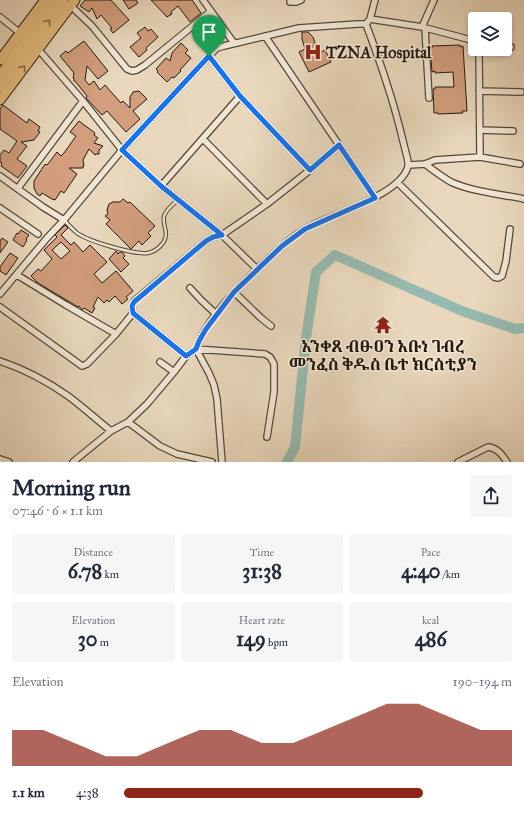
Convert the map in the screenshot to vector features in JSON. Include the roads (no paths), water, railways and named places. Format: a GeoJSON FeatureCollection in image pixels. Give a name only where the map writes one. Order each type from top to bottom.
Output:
{"type":"FeatureCollection","features":[{"type":"Feature","properties":{"kind":"main road"},"geometry":{"type":"LineString","coordinates":[[0,60],[45,0]]}},
{"type":"Feature","properties":{"kind":"main road"},"geometry":{"type":"LineString","coordinates":[[0,74],[55,0]]}},
{"type":"Feature","properties":{"kind":"main road"},"geometry":{"type":"LineString","coordinates":[[0,100],[38,49],[70,2]]}},
{"type":"Feature","properties":{"kind":"main road"},"geometry":{"type":"LineString","coordinates":[[0,87],[70,2]]}},
{"type":"Feature","properties":{"kind":"street"},"geometry":{"type":"LineString","coordinates":[[203,0],[234,43]]}},
{"type":"Feature","properties":{"kind":"street"},"geometry":{"type":"LineString","coordinates":[[290,2],[301,0]]}},
{"type":"Feature","properties":{"kind":"street"},"geometry":{"type":"LineString","coordinates":[[73,462],[111,431],[128,422],[147,404],[186,356],[196,349],[199,341],[216,314],[234,292],[282,246],[305,229],[375,198],[398,183],[405,173],[409,165],[401,132],[368,22],[375,0]]}},
{"type":"Feature","properties":{"kind":"street"},"geometry":{"type":"LineString","coordinates":[[429,98],[424,28],[434,0]]}},
{"type":"Feature","properties":{"kind":"street"},"geometry":{"type":"LineString","coordinates":[[70,2],[92,26],[127,69],[132,71],[145,65],[211,11]]}},
{"type":"Feature","properties":{"kind":"street"},"geometry":{"type":"LineString","coordinates":[[0,17],[20,33]]}},
{"type":"Feature","properties":{"kind":"street"},"geometry":{"type":"LineString","coordinates":[[0,294],[122,150],[217,48],[299,28],[368,22],[424,28],[468,39]]}},
{"type":"Feature","properties":{"kind":"street"},"geometry":{"type":"LineString","coordinates":[[265,36],[375,198]]}},
{"type":"Feature","properties":{"kind":"street"},"geometry":{"type":"LineString","coordinates":[[38,49],[83,101],[122,150],[161,186],[222,235],[257,269]]}},
{"type":"Feature","properties":{"kind":"street"},"geometry":{"type":"LineString","coordinates":[[209,56],[240,96],[310,170]]}},
{"type":"Feature","properties":{"kind":"street"},"geometry":{"type":"LineString","coordinates":[[479,56],[480,157]]}},
{"type":"Feature","properties":{"kind":"street"},"geometry":{"type":"LineString","coordinates":[[479,91],[521,92]]}},
{"type":"Feature","properties":{"kind":"street"},"geometry":{"type":"LineString","coordinates":[[161,186],[240,96]]}},
{"type":"Feature","properties":{"kind":"street"},"geometry":{"type":"LineString","coordinates":[[18,188],[83,101]]}},
{"type":"Feature","properties":{"kind":"street"},"geometry":{"type":"LineString","coordinates":[[480,130],[513,131]]}},
{"type":"Feature","properties":{"kind":"street"},"geometry":{"type":"LineString","coordinates":[[203,138],[267,204]]}},
{"type":"Feature","properties":{"kind":"street"},"geometry":{"type":"LineString","coordinates":[[186,356],[133,313],[132,306],[134,302],[206,241],[213,237],[222,235],[267,204],[339,145]]}},
{"type":"Feature","properties":{"kind":"street"},"geometry":{"type":"LineString","coordinates":[[409,165],[425,164],[435,160],[480,157],[520,164]]}},
{"type":"Feature","properties":{"kind":"street"},"geometry":{"type":"LineString","coordinates":[[425,164],[450,181],[497,195],[524,199]]}},
{"type":"Feature","properties":{"kind":"street"},"geometry":{"type":"LineString","coordinates":[[0,176],[64,220]]}},
{"type":"Feature","properties":{"kind":"street"},"geometry":{"type":"LineString","coordinates":[[398,183],[494,277],[498,278],[502,276],[506,261],[510,229]]}},
{"type":"Feature","properties":{"kind":"street"},"geometry":{"type":"LineString","coordinates":[[0,208],[38,234]]}},
{"type":"Feature","properties":{"kind":"street"},"geometry":{"type":"LineString","coordinates":[[17,274],[116,334]]}},
{"type":"Feature","properties":{"kind":"street"},"geometry":{"type":"LineString","coordinates":[[190,288],[216,314]]}},
{"type":"Feature","properties":{"kind":"street"},"geometry":{"type":"LineString","coordinates":[[234,292],[261,318],[272,326]]}},
{"type":"Feature","properties":{"kind":"street"},"geometry":{"type":"LineString","coordinates":[[0,307],[82,366],[87,364],[116,334],[133,313]]}},
{"type":"Feature","properties":{"kind":"street"},"geometry":{"type":"LineString","coordinates":[[196,349],[265,354],[270,356],[274,364],[275,378],[267,438]]}},
{"type":"Feature","properties":{"kind":"street"},"geometry":{"type":"LineString","coordinates":[[196,349],[209,373],[218,399],[222,462]]}},
{"type":"Feature","properties":{"kind":"street"},"geometry":{"type":"LineString","coordinates":[[0,360],[46,382],[68,396],[111,431]]}},
{"type":"Feature","properties":{"kind":"street"},"geometry":{"type":"LineString","coordinates":[[160,362],[174,372]]}},
{"type":"Feature","properties":{"kind":"street"},"geometry":{"type":"LineString","coordinates":[[128,422],[160,446],[177,454],[212,462]]}},
{"type":"Feature","properties":{"kind":"street"},"geometry":{"type":"LineString","coordinates":[[458,462],[488,447],[493,447],[499,450],[507,462]]}},
{"type":"Feature","properties":{"kind":"street"},"geometry":{"type":"LineString","coordinates":[[0,458],[9,462]]}},
{"type":"Feature","properties":{"kind":"lane"},"geometry":{"type":"LineString","coordinates":[[64,220],[78,234],[95,241],[134,253],[149,253],[159,248],[164,241],[166,236],[166,228],[164,215],[178,199]]}},
{"type":"Feature","properties":{"kind":"waterway"},"geometry":{"type":"LineString","coordinates":[[287,462],[295,447],[306,338],[316,272],[335,255],[462,311],[515,329],[524,328]]}},
{"type":"Feature","properties":{"kind":"place","name":"TZNA Hospital"},"geometry":{"type":"Point","coordinates":[313,52]}},
{"type":"Feature","properties":{"kind":"place","name":"አንቀጸ ብፁዐን አቡነ ገብረ መንፈስ ቅዱስ ቤተ ክርስቲያን"},"geometry":{"type":"Point","coordinates":[383,325]}}]}
